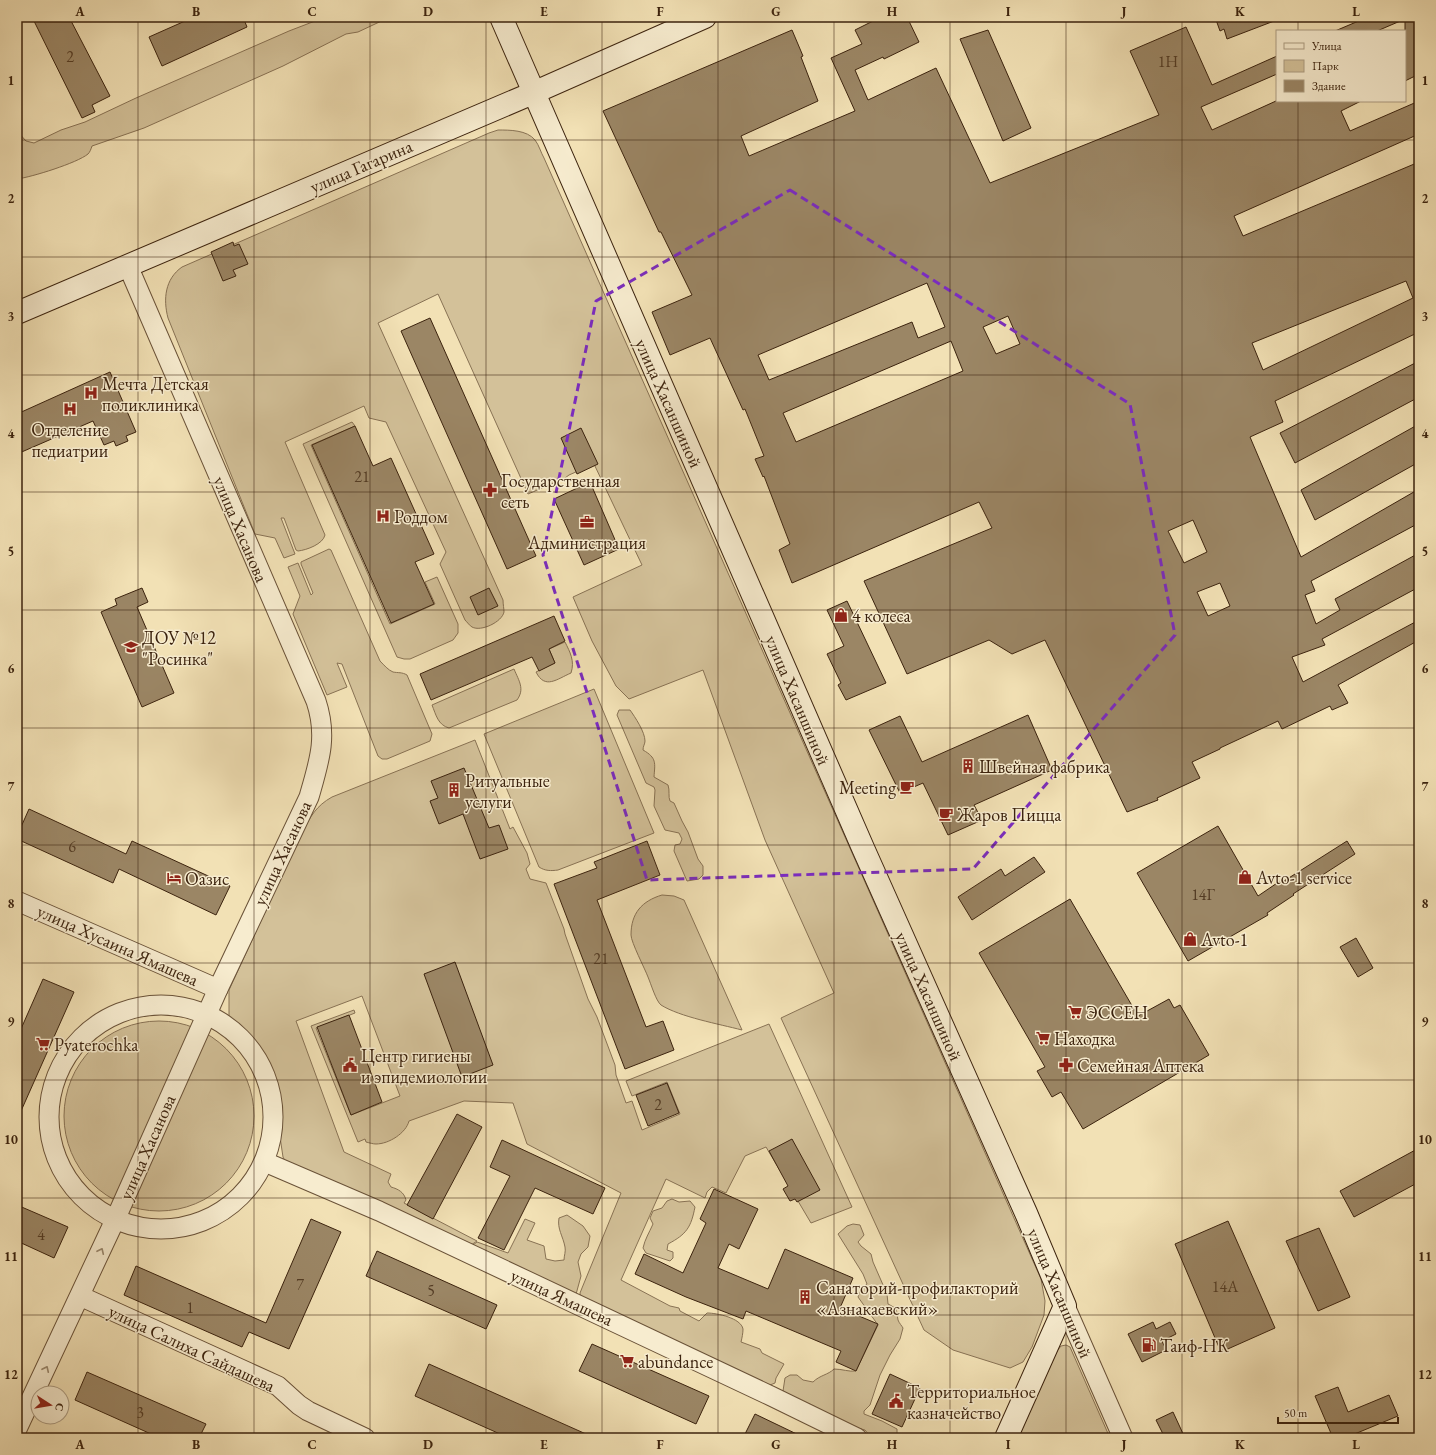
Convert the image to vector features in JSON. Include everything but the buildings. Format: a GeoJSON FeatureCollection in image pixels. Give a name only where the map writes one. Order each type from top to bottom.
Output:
{"type":"FeatureCollection","features":[{"type":"Feature","properties":{"kind":"street","name":"улица Хасаншиной"},"geometry":{"type":"LineString","coordinates":[[501,17],[863,848],[1026,1213],[1123,1438]]}},
{"type":"Feature","properties":{"kind":"street","name":"улица Гагарина"},"geometry":{"type":"LineString","coordinates":[[17,313],[533,93],[705,17]]}},
{"type":"Feature","properties":{"kind":"street","name":"улица Хасанова"},"geometry":{"type":"LineString","coordinates":[[17,1429],[115,1220],[218,989],[309,796],[320,752],[322,723],[316,701],[128,266]]}},
{"type":"Feature","properties":{"kind":"street","name":"улица Хусаина Ямашева"},"geometry":{"type":"LineString","coordinates":[[17,901],[218,989]]}},
{"type":"Feature","properties":{"kind":"street"},"geometry":{"type":"LineString","coordinates":[[163,1004],[207,1014],[232,1030],[256,1057],[271,1090],[274,1127],[265,1162],[245,1193],[216,1215],[185,1225],[144,1227],[115,1220],[87,1203],[72,1188],[58,1166],[48,1129],[49,1114],[51,1091],[66,1056],[92,1028],[125,1010],[163,1004]]}},
{"type":"Feature","properties":{"kind":"street","name":"улица Ямашева"},"geometry":{"type":"LineString","coordinates":[[265,1162],[386,1214],[760,1390],[858,1438]]}},
{"type":"Feature","properties":{"kind":"street","name":"улица Салиха Сайдашева"},"geometry":{"type":"LineString","coordinates":[[80,1296],[278,1386],[308,1411],[365,1438]]}},
{"type":"Feature","properties":{"kind":"street"},"geometry":{"type":"LineString","coordinates":[[1006,1438],[1065,1306]]}},
{"type":"Feature","properties":{"kind":"highlighted area"},"geometry":{"type":"Polygon","coordinates":[[[790,190],[1130,404],[1175,635],[973,869],[647,880],[543,555],[596,301],[790,190]]]}},
{"type":"Feature","properties":{"kind":"green space"},"geometry":{"type":"Polygon","coordinates":[[[336,17],[390,17],[358,32],[346,34],[283,66],[144,128],[92,146],[88,154],[82,158],[43,173],[17,179],[17,131],[26,141],[34,143],[61,130],[85,122],[289,31],[315,21],[331,20],[336,17]]]}},
{"type":"Feature","properties":{"kind":"green space"},"geometry":{"type":"Polygon","coordinates":[[[498,130],[518,131],[528,134],[535,140],[539,147],[1041,1279],[1045,1301],[1044,1315],[1032,1347],[1023,1362],[1010,1368],[953,1350],[924,1330],[781,1018],[834,993],[765,840],[703,670],[629,699],[616,686],[592,641],[573,597],[642,565],[594,464],[528,494],[438,294],[378,323],[503,600],[504,612],[502,616],[491,625],[481,628],[472,627],[465,620],[440,564],[446,552],[386,422],[369,418],[364,406],[285,442],[325,535],[324,538],[318,544],[310,548],[298,551],[296,550],[284,518],[281,518],[295,554],[284,558],[275,538],[255,534],[168,318],[166,311],[166,297],[172,277],[182,267],[498,130]]]}},
{"type":"Feature","properties":{"kind":"green space"},"geometry":{"type":"Polygon","coordinates":[[[352,422],[355,426],[311,445],[390,624],[435,604],[425,582],[437,577],[458,624],[458,633],[453,640],[410,659],[397,657],[303,444],[352,422]]]}},
{"type":"Feature","properties":{"kind":"green space"},"geometry":{"type":"Polygon","coordinates":[[[329,549],[331,550],[380,661],[391,671],[407,675],[432,734],[430,741],[387,759],[382,759],[378,756],[342,664],[337,663],[347,687],[327,695],[293,614],[300,596],[288,567],[298,563],[311,595],[313,593],[301,562],[329,549]]]}},
{"type":"Feature","properties":{"kind":"green space"},"geometry":{"type":"Polygon","coordinates":[[[565,642],[572,661],[571,673],[552,682],[543,681],[536,672],[555,663],[549,649],[565,642]]]}},
{"type":"Feature","properties":{"kind":"green space"},"geometry":{"type":"Polygon","coordinates":[[[514,669],[521,689],[517,700],[449,728],[442,725],[436,716],[432,705],[514,669]]]}},
{"type":"Feature","properties":{"kind":"green space"},"geometry":{"type":"Polygon","coordinates":[[[594,689],[654,833],[558,870],[546,870],[539,867],[484,734],[594,689]]]}},
{"type":"Feature","properties":{"kind":"green space"},"geometry":{"type":"Polygon","coordinates":[[[619,710],[630,710],[642,729],[645,737],[643,750],[653,758],[655,768],[654,777],[668,785],[670,801],[674,803],[688,832],[698,859],[703,866],[703,875],[699,879],[687,881],[674,851],[675,845],[680,844],[682,839],[679,833],[665,830],[654,806],[654,787],[646,783],[617,715],[619,710]]]}},
{"type":"Feature","properties":{"kind":"green space"},"geometry":{"type":"Polygon","coordinates":[[[475,740],[510,829],[513,827],[527,853],[530,864],[526,869],[530,879],[546,883],[564,929],[588,999],[597,1017],[615,1065],[616,1075],[626,1103],[632,1101],[642,1130],[680,1114],[667,1082],[632,1096],[626,1081],[769,1024],[852,1207],[811,1223],[766,1147],[745,1156],[726,1193],[712,1187],[707,1192],[705,1198],[666,1179],[621,1280],[670,1306],[679,1308],[680,1311],[699,1321],[707,1313],[722,1315],[738,1322],[743,1329],[741,1342],[760,1349],[762,1353],[784,1364],[776,1378],[775,1383],[765,1387],[581,1301],[580,1293],[621,1193],[527,1144],[513,1103],[464,1101],[409,1121],[401,1134],[381,1144],[366,1142],[365,1139],[358,1142],[311,1026],[354,1010],[355,1013],[316,1028],[351,1115],[400,1096],[362,996],[296,1021],[344,1152],[391,1174],[388,1182],[391,1187],[404,1195],[406,1200],[404,1203],[477,1241],[468,1247],[287,1165],[283,1157],[273,1090],[259,1054],[229,1018],[229,990],[302,832],[311,816],[318,808],[326,800],[332,797],[475,740]]]}},
{"type":"Feature","properties":{"kind":"green space"},"geometry":{"type":"Polygon","coordinates":[[[662,895],[674,896],[684,900],[742,1030],[678,1013],[661,1005],[657,1000],[631,935],[633,920],[639,909],[643,904],[662,895]]]}},
{"type":"Feature","properties":{"kind":"green space"},"geometry":{"type":"Polygon","coordinates":[[[159,1021],[178,1023],[195,1028],[212,1037],[226,1049],[238,1063],[247,1080],[252,1097],[254,1116],[252,1135],[247,1152],[238,1169],[226,1183],[212,1195],[195,1204],[178,1209],[159,1211],[140,1209],[123,1204],[106,1195],[92,1183],[80,1169],[71,1152],[66,1135],[64,1116],[66,1097],[71,1080],[80,1063],[92,1049],[106,1037],[123,1028],[140,1023],[159,1021]]]}},
{"type":"Feature","properties":{"kind":"green space"},"geometry":{"type":"Polygon","coordinates":[[[672,1199],[679,1202],[690,1201],[695,1207],[690,1225],[680,1237],[668,1244],[667,1250],[673,1252],[673,1258],[670,1261],[646,1253],[643,1248],[653,1224],[650,1218],[653,1211],[662,1208],[667,1201],[672,1199]]]}},
{"type":"Feature","properties":{"kind":"green space"},"geometry":{"type":"Polygon","coordinates":[[[567,1215],[583,1226],[590,1236],[588,1247],[581,1254],[578,1262],[581,1276],[575,1298],[469,1248],[477,1242],[508,1253],[525,1219],[535,1223],[527,1240],[544,1246],[546,1259],[555,1261],[564,1260],[565,1249],[559,1229],[559,1218],[567,1215]]]}},
{"type":"Feature","properties":{"kind":"green space"},"geometry":{"type":"Polygon","coordinates":[[[853,1224],[860,1225],[864,1235],[858,1242],[871,1254],[887,1294],[888,1304],[896,1310],[898,1320],[903,1328],[900,1339],[880,1375],[870,1405],[864,1411],[864,1414],[897,1429],[897,1436],[889,1439],[875,1437],[867,1433],[865,1430],[813,1409],[810,1404],[806,1404],[783,1391],[785,1378],[790,1375],[797,1375],[803,1380],[813,1382],[834,1369],[856,1371],[878,1325],[858,1297],[861,1289],[867,1284],[863,1274],[838,1234],[847,1226],[853,1224]]]}},
{"type":"Feature","properties":{"kind":"green space"},"geometry":{"type":"Polygon","coordinates":[[[1066,1345],[1070,1347],[1110,1438],[1018,1438],[1057,1351],[1061,1346],[1066,1345]]]}},
{"type":"Feature","properties":{"kind":"place","name":"Мечта Детская поликлиника"},"geometry":{"type":"Point","coordinates":[91,393]}},
{"type":"Feature","properties":{"kind":"place","name":"Отделение педиатрии"},"geometry":{"type":"Point","coordinates":[70,409]}},
{"type":"Feature","properties":{"kind":"place","name":"Государственная сеть"},"geometry":{"type":"Point","coordinates":[490,490]}},
{"type":"Feature","properties":{"kind":"place","name":"Роддом"},"geometry":{"type":"Point","coordinates":[383,516]}},
{"type":"Feature","properties":{"kind":"place","name":"Администрация"},"geometry":{"type":"Point","coordinates":[587,522]}},
{"type":"Feature","properties":{"kind":"place","name":"4 колеса"},"geometry":{"type":"Point","coordinates":[841,615]}},
{"type":"Feature","properties":{"kind":"place","name":"ДОУ №12 \"Росинка\""},"geometry":{"type":"Point","coordinates":[131,647]}},
{"type":"Feature","properties":{"kind":"place","name":"Швейная фабрика"},"geometry":{"type":"Point","coordinates":[968,766]}},
{"type":"Feature","properties":{"kind":"place","name":"Meeting"},"geometry":{"type":"Point","coordinates":[907,787]}},
{"type":"Feature","properties":{"kind":"place","name":"Ритуальные услуги"},"geometry":{"type":"Point","coordinates":[454,790]}},
{"type":"Feature","properties":{"kind":"place","name":"Жаров Пицца"},"geometry":{"type":"Point","coordinates":[946,814]}},
{"type":"Feature","properties":{"kind":"place","name":"Avto-1 service"},"geometry":{"type":"Point","coordinates":[1245,877]}},
{"type":"Feature","properties":{"kind":"place","name":"Оазис"},"geometry":{"type":"Point","coordinates":[174,878]}},
{"type":"Feature","properties":{"kind":"place","name":"Avto-1"},"geometry":{"type":"Point","coordinates":[1190,939]}},
{"type":"Feature","properties":{"kind":"place","name":"ЭССЕН"},"geometry":{"type":"Point","coordinates":[1075,1012]}},
{"type":"Feature","properties":{"kind":"place","name":"Находка"},"geometry":{"type":"Point","coordinates":[1043,1038]}},
{"type":"Feature","properties":{"kind":"place","name":"Pyaterochka"},"geometry":{"type":"Point","coordinates":[43,1044]}},
{"type":"Feature","properties":{"kind":"place","name":"Центр гигиены и эпидемиологии"},"geometry":{"type":"Point","coordinates":[350,1065]}},
{"type":"Feature","properties":{"kind":"place","name":"Семейная Аптека"},"geometry":{"type":"Point","coordinates":[1066,1065]}},
{"type":"Feature","properties":{"kind":"place","name":"Санаторий-профилакторий «Азнакаевский»"},"geometry":{"type":"Point","coordinates":[805,1297]}},
{"type":"Feature","properties":{"kind":"place","name":"Таиф-НК"},"geometry":{"type":"Point","coordinates":[1149,1345]}},
{"type":"Feature","properties":{"kind":"place","name":"abundance"},"geometry":{"type":"Point","coordinates":[627,1361]}},
{"type":"Feature","properties":{"kind":"place","name":"Территориальное казначейство"},"geometry":{"type":"Point","coordinates":[896,1401]}}]}
